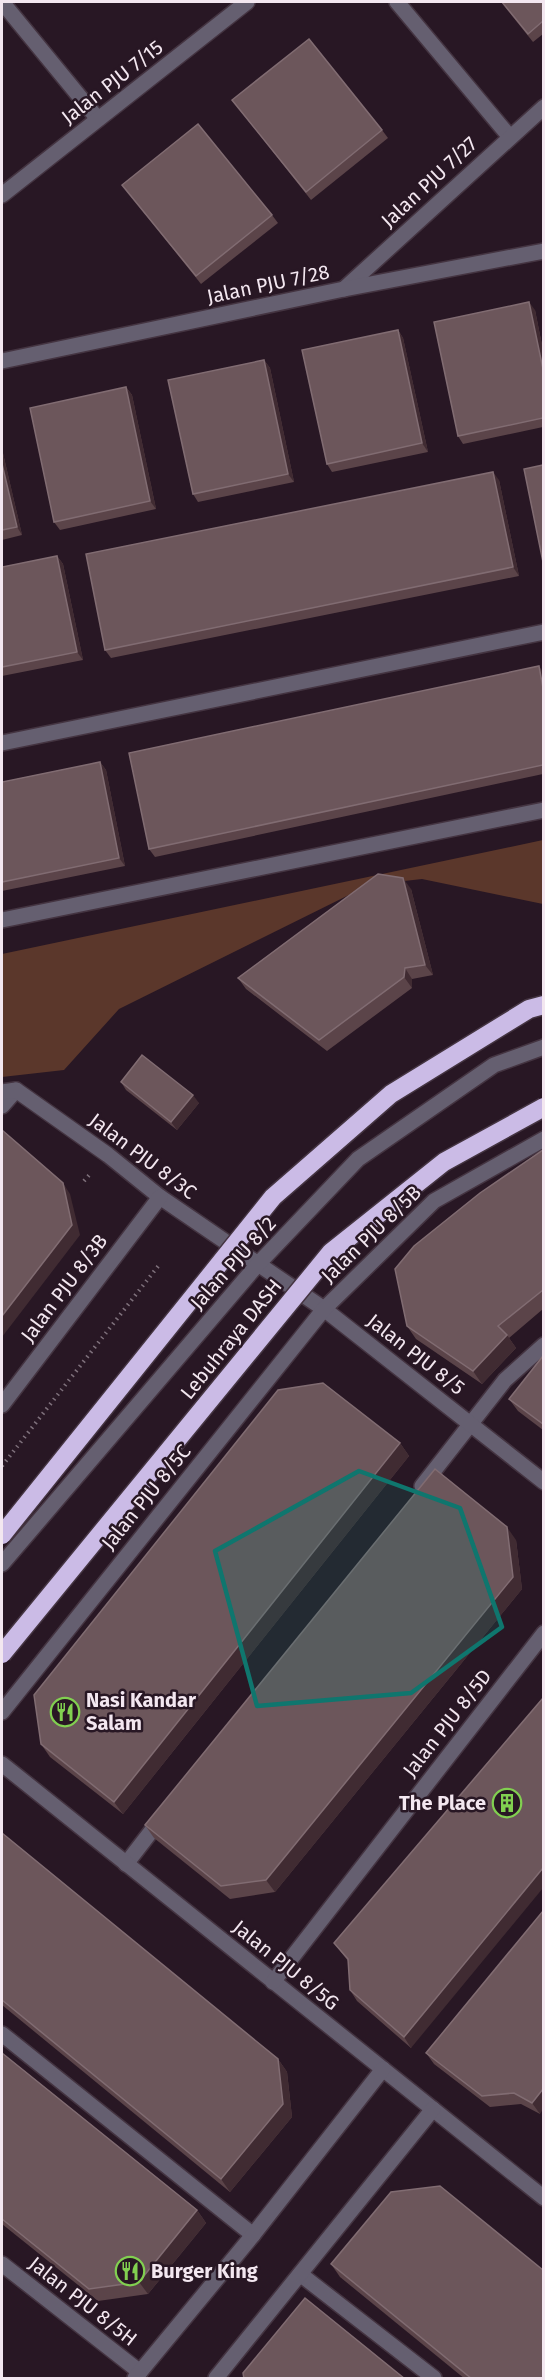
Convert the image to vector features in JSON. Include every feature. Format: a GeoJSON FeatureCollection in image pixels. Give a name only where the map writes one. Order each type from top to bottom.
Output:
{"type":"FeatureCollection","features":[{"type":"Feature","properties":{"kind":"highway"},"geometry":{"type":"LineString","coordinates":[[2,1534],[273,1197],[391,1094],[529,1009],[543,1005]]}},
{"type":"Feature","properties":{"kind":"highway","name":"Lebuhraya DASH"},"geometry":{"type":"LineString","coordinates":[[2,1654],[331,1252],[444,1162],[543,1107]]}},
{"type":"Feature","properties":{"kind":"street"},"geometry":{"type":"LineString","coordinates":[[2,2],[98,119]]}},
{"type":"Feature","properties":{"kind":"street","name":"Jalan PJU 7/15"},"geometry":{"type":"LineString","coordinates":[[2,195],[247,2]]}},
{"type":"Feature","properties":{"kind":"street"},"geometry":{"type":"LineString","coordinates":[[397,2],[509,136]]}},
{"type":"Feature","properties":{"kind":"street","name":"Jalan PJU 7/27"},"geometry":{"type":"LineString","coordinates":[[344,289],[543,107]]}},
{"type":"Feature","properties":{"kind":"street","name":"Jalan PJU 7/28"},"geometry":{"type":"LineString","coordinates":[[2,361],[344,289],[543,252]]}},
{"type":"Feature","properties":{"kind":"street"},"geometry":{"type":"LineString","coordinates":[[2,743],[543,632]]}},
{"type":"Feature","properties":{"kind":"street"},"geometry":{"type":"LineString","coordinates":[[2,920],[543,810]]}},
{"type":"Feature","properties":{"kind":"street","name":"Jalan PJU 8/2"},"geometry":{"type":"LineString","coordinates":[[2,1564],[258,1264],[358,1159],[494,1065],[543,1047]]}},
{"type":"Feature","properties":{"kind":"street"},"geometry":{"type":"LineString","coordinates":[[2,1106],[9,1091]]}},
{"type":"Feature","properties":{"kind":"street","name":"Jalan PJU 8/3C"},"geometry":{"type":"LineString","coordinates":[[9,1091],[108,1155],[160,1197],[258,1264]]}},
{"type":"Feature","properties":{"kind":"street","name":"Jalan PJU 8/5B"},"geometry":{"type":"LineString","coordinates":[[324,1309],[434,1201],[543,1139]]}},
{"type":"Feature","properties":{"kind":"street","name":"Jalan PJU 8/3B"},"geometry":{"type":"LineString","coordinates":[[2,1405],[160,1197]]}},
{"type":"Feature","properties":{"kind":"street","name":"Jalan PJU 8/5"},"geometry":{"type":"LineString","coordinates":[[258,1264],[324,1309],[543,1482]]}},
{"type":"Feature","properties":{"kind":"street","name":"Jalan PJU 8/5C"},"geometry":{"type":"LineString","coordinates":[[2,1712],[324,1309]]}},
{"type":"Feature","properties":{"kind":"street"},"geometry":{"type":"LineString","coordinates":[[412,1499],[505,1380],[543,1345]]}},
{"type":"Feature","properties":{"kind":"street","name":"Jalan PJU 8/5D"},"geometry":{"type":"LineString","coordinates":[[273,1982],[543,1633]]}},
{"type":"Feature","properties":{"kind":"street","name":"Jalan PJU 8/5G"},"geometry":{"type":"LineString","coordinates":[[2,1764],[543,2198]]}},
{"type":"Feature","properties":{"kind":"street"},"geometry":{"type":"LineString","coordinates":[[126,1864],[170,1808]]}},
{"type":"Feature","properties":{"kind":"street"},"geometry":{"type":"LineString","coordinates":[[2,2034],[253,2235]]}},
{"type":"Feature","properties":{"kind":"street"},"geometry":{"type":"LineString","coordinates":[[137,2375],[253,2235],[383,2069]]}},
{"type":"Feature","properties":{"kind":"street"},"geometry":{"type":"LineString","coordinates":[[216,2379],[433,2109]]}},
{"type":"Feature","properties":{"kind":"street","name":"Jalan PJU 8/5H"},"geometry":{"type":"LineString","coordinates":[[2,2264],[137,2375]]}},
{"type":"Feature","properties":{"kind":"street"},"geometry":{"type":"LineString","coordinates":[[300,2274],[434,2379]]}},
{"type":"Feature","properties":{"kind":"path"},"geometry":{"type":"LineString","coordinates":[[2,1466],[159,1265]]}},
{"type":"Feature","properties":{"kind":"highlighted area"},"geometry":{"type":"Polygon","coordinates":[[[359,1471],[460,1508],[502,1627],[411,1693],[257,1706],[215,1551],[359,1471]]]}},
{"type":"Feature","properties":{"kind":"shaded area"},"geometry":{"type":"Polygon","coordinates":[[[543,840],[543,904],[422,879],[369,885],[119,1009],[64,1070],[2,1077],[2,954],[543,840]]]}},
{"type":"Feature","properties":{"kind":"building"},"geometry":{"type":"Polygon","coordinates":[[[502,2],[543,2],[543,21],[528,34],[502,2]]]}},
{"type":"Feature","properties":{"kind":"building"},"geometry":{"type":"Polygon","coordinates":[[[309,39],[382,130],[306,192],[232,100],[309,39]]]}},
{"type":"Feature","properties":{"kind":"building"},"geometry":{"type":"Polygon","coordinates":[[[198,124],[272,215],[196,276],[122,185],[198,124]]]}},
{"type":"Feature","properties":{"kind":"building"},"geometry":{"type":"Polygon","coordinates":[[[529,302],[543,369],[543,418],[458,436],[434,322],[529,302]]]}},
{"type":"Feature","properties":{"kind":"building"},"geometry":{"type":"Polygon","coordinates":[[[398,330],[422,443],[327,464],[302,350],[398,330]]]}},
{"type":"Feature","properties":{"kind":"building"},"geometry":{"type":"Polygon","coordinates":[[[264,360],[288,474],[193,494],[168,380],[264,360]]]}},
{"type":"Feature","properties":{"kind":"building"},"geometry":{"type":"Polygon","coordinates":[[[126,387],[150,501],[54,522],[30,408],[126,387]]]}},
{"type":"Feature","properties":{"kind":"building"},"geometry":{"type":"Polygon","coordinates":[[[2,464],[17,527],[2,530],[2,464]]]}},
{"type":"Feature","properties":{"kind":"building"},"geometry":{"type":"Polygon","coordinates":[[[543,465],[543,562],[524,469],[543,465]]]}},
{"type":"Feature","properties":{"kind":"building"},"geometry":{"type":"Polygon","coordinates":[[[493,472],[513,567],[105,650],[86,554],[493,472]]]}},
{"type":"Feature","properties":{"kind":"building"},"geometry":{"type":"Polygon","coordinates":[[[57,556],[77,652],[2,667],[2,567],[57,556]]]}},
{"type":"Feature","properties":{"kind":"building"},"geometry":{"type":"Polygon","coordinates":[[[539,666],[543,688],[543,765],[149,849],[129,753],[539,666]]]}},
{"type":"Feature","properties":{"kind":"building"},"geometry":{"type":"Polygon","coordinates":[[[100,762],[119,858],[2,882],[2,782],[100,762]]]}},
{"type":"Feature","properties":{"kind":"building"},"geometry":{"type":"Polygon","coordinates":[[[378,874],[403,878],[425,965],[405,968],[404,977],[319,1040],[238,978],[378,874]]]}},
{"type":"Feature","properties":{"kind":"building"},"geometry":{"type":"Polygon","coordinates":[[[142,1055],[193,1095],[171,1122],[121,1082],[142,1055]]]}},
{"type":"Feature","properties":{"kind":"building"},"geometry":{"type":"Polygon","coordinates":[[[2,1130],[63,1183],[72,1225],[2,1316],[2,1130]]]}},
{"type":"Feature","properties":{"kind":"building"},"geometry":{"type":"Polygon","coordinates":[[[543,1150],[543,1290],[498,1326],[507,1335],[473,1371],[407,1326],[395,1269],[414,1246],[480,1193],[543,1150]]]}},
{"type":"Feature","properties":{"kind":"building"},"geometry":{"type":"Polygon","coordinates":[[[543,1356],[543,1424],[509,1399],[543,1356]]]}},
{"type":"Feature","properties":{"kind":"building"},"geometry":{"type":"Polygon","coordinates":[[[323,1383],[400,1443],[114,1802],[41,1744],[34,1695],[278,1390],[323,1383]]]}},
{"type":"Feature","properties":{"kind":"building"},"geometry":{"type":"Polygon","coordinates":[[[435,1469],[507,1527],[513,1577],[266,1880],[221,1886],[145,1825],[435,1469]]]}},
{"type":"Feature","properties":{"kind":"building","name":"The Place"},"geometry":{"type":"Polygon","coordinates":[[[543,1698],[543,1868],[404,2037],[350,1990],[348,1959],[334,1943],[543,1698]]]}},
{"type":"Feature","properties":{"kind":"building"},"geometry":{"type":"Polygon","coordinates":[[[2,1833],[278,2059],[283,2104],[221,2179],[2,2000],[2,1833]]]}},
{"type":"Feature","properties":{"kind":"building"},"geometry":{"type":"Polygon","coordinates":[[[543,1911],[543,2089],[532,2103],[514,2093],[482,2096],[426,2053],[543,1911]]]}},
{"type":"Feature","properties":{"kind":"building"},"geometry":{"type":"Polygon","coordinates":[[[2,2053],[197,2210],[139,2282],[89,2289],[2,2219],[2,2053]]]}},
{"type":"Feature","properties":{"kind":"building"},"geometry":{"type":"Polygon","coordinates":[[[440,2186],[543,2270],[543,2379],[472,2379],[331,2264],[391,2192],[440,2186]]]}},
{"type":"Feature","properties":{"kind":"building"},"geometry":{"type":"Polygon","coordinates":[[[305,2298],[405,2379],[244,2379],[243,2373],[305,2298]]]}},
{"type":"Feature","properties":{"kind":"place","name":"Nasi Kandar Salam"},"geometry":{"type":"Point","coordinates":[65,1712]}},
{"type":"Feature","properties":{"kind":"place","name":"The Place"},"geometry":{"type":"Point","coordinates":[507,1803]}},
{"type":"Feature","properties":{"kind":"place","name":"Burger King"},"geometry":{"type":"Point","coordinates":[130,2271]}}]}
